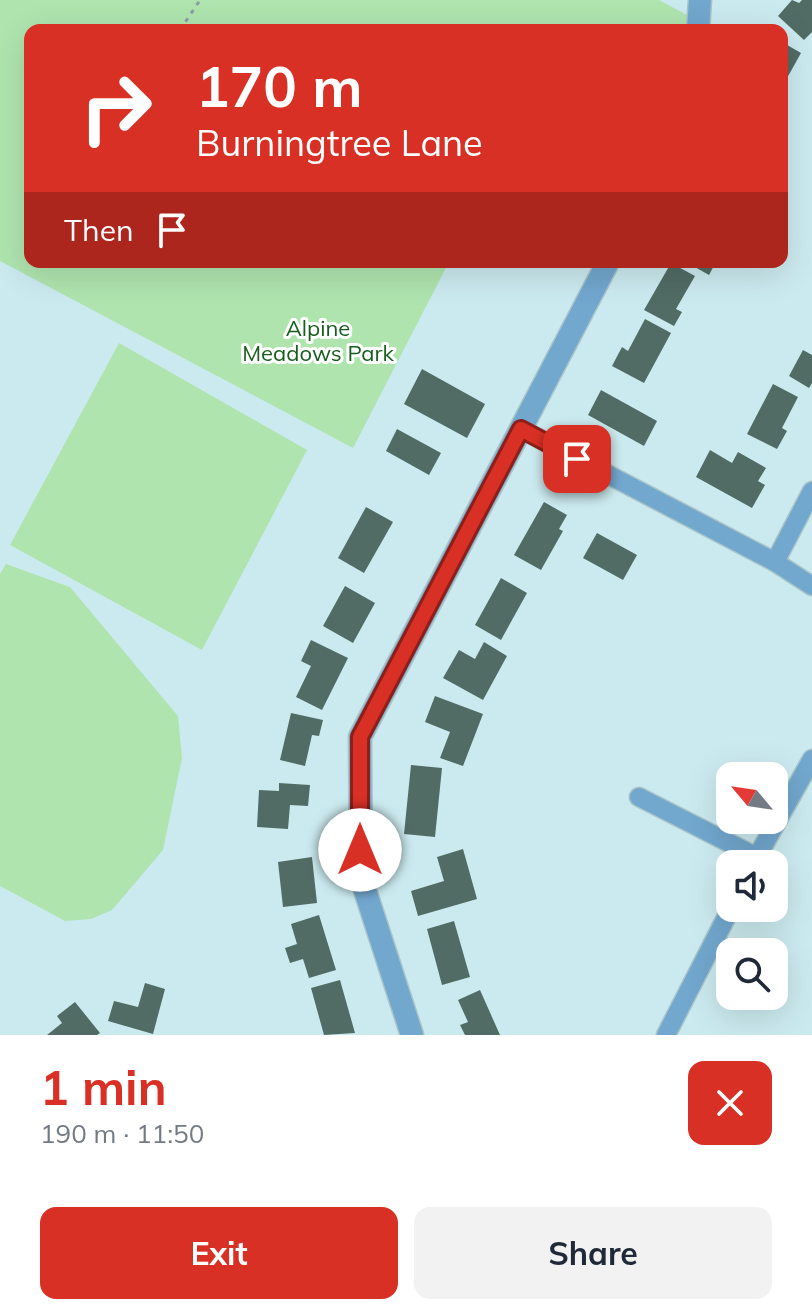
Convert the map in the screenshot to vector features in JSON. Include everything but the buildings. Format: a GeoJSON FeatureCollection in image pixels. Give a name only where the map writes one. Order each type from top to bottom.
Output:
{"type":"FeatureCollection","features":[{"type":"Feature","properties":{"kind":"street"},"geometry":{"type":"LineString","coordinates":[[698,24],[700,0]]}},
{"type":"Feature","properties":{"kind":"street"},"geometry":{"type":"LineString","coordinates":[[412,1035],[361,878],[360,737],[605,268]]}},
{"type":"Feature","properties":{"kind":"street"},"geometry":{"type":"LineString","coordinates":[[521,429],[775,562],[812,586]]}},
{"type":"Feature","properties":{"kind":"street"},"geometry":{"type":"LineString","coordinates":[[775,562],[812,491]]}},
{"type":"Feature","properties":{"kind":"street"},"geometry":{"type":"LineString","coordinates":[[761,850],[812,759]]}},
{"type":"Feature","properties":{"kind":"street"},"geometry":{"type":"LineString","coordinates":[[639,797],[737,850]]}},
{"type":"Feature","properties":{"kind":"street"},"geometry":{"type":"LineString","coordinates":[[666,1035],[724,922]]}},
{"type":"Feature","properties":{"kind":"path"},"geometry":{"type":"LineString","coordinates":[[184,24],[200,0]]}},
{"type":"Feature","properties":{"kind":"green space","name":"Alpine Meadows Park"},"geometry":{"type":"Polygon","coordinates":[[[0,0],[659,0],[687,15],[686,24],[24,24],[24,268],[446,268],[353,448],[0,261],[0,0]]]}},
{"type":"Feature","properties":{"kind":"green space"},"geometry":{"type":"Polygon","coordinates":[[[119,343],[307,450],[202,650],[10,545],[119,343]]]}},
{"type":"Feature","properties":{"kind":"green space"},"geometry":{"type":"Polygon","coordinates":[[[6,564],[70,587],[178,716],[182,758],[163,850],[112,910],[91,919],[65,921],[0,886],[0,574],[6,564]]]}},
{"type":"Feature","properties":{"kind":"route"},"geometry":{"type":"LineString","coordinates":[[360,850],[360,737],[521,429],[577,459]]}}]}
